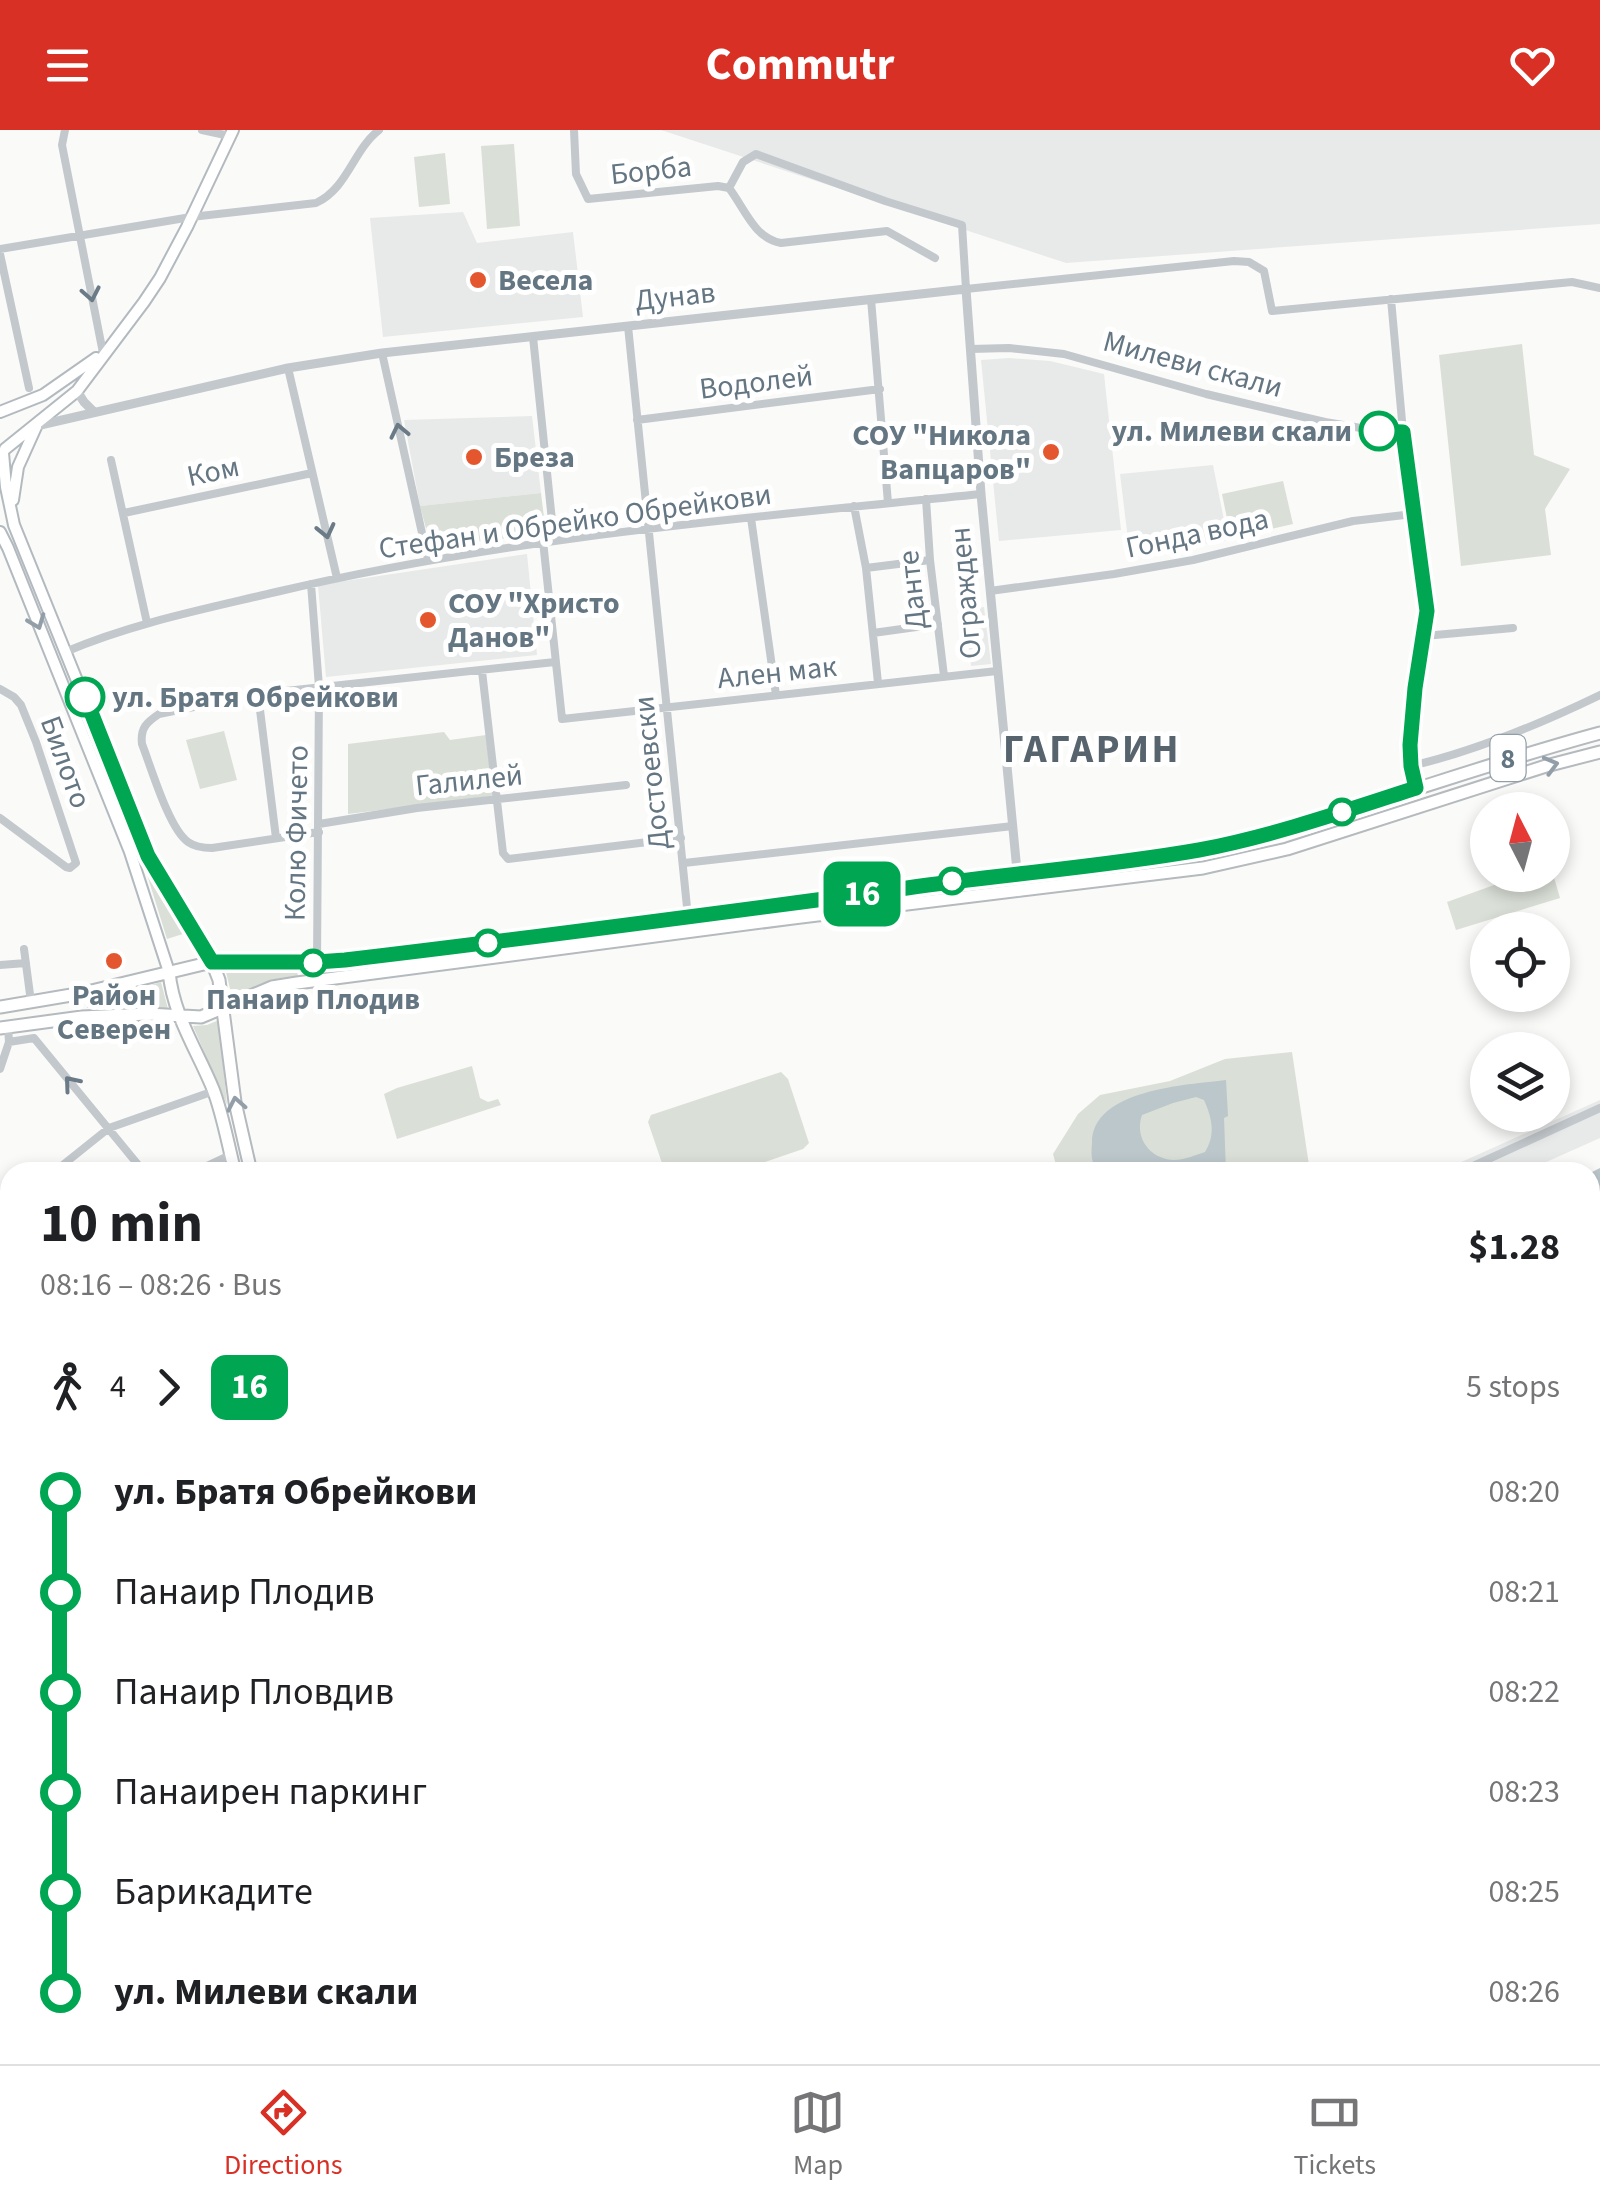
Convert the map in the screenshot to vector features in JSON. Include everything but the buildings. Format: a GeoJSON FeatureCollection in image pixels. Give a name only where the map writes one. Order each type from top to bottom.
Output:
{"type":"FeatureCollection","features":[{"type":"Feature","properties":{"kind":"main road"},"geometry":{"type":"LineString","coordinates":[[3,453],[77,391],[152,290],[232,133]]}},
{"type":"Feature","properties":{"kind":"main road"},"geometry":{"type":"LineString","coordinates":[[0,412],[43,395],[104,352]]}},
{"type":"Feature","properties":{"kind":"main road"},"geometry":{"type":"LineString","coordinates":[[12,517],[18,466],[36,426]]}},
{"type":"Feature","properties":{"kind":"main road"},"geometry":{"type":"LineString","coordinates":[[0,434],[12,517],[65,652],[148,856],[220,980],[235,1102],[249,1162]]}},
{"type":"Feature","properties":{"kind":"main road"},"geometry":{"type":"LineString","coordinates":[[0,532],[130,852],[169,972],[171,991],[214,1091],[232,1162]]}},
{"type":"Feature","properties":{"kind":"main road","name":"8"},"geometry":{"type":"LineString","coordinates":[[0,1007],[82,993],[212,962],[317,962],[1213,847],[1336,814],[1600,733]]}},
{"type":"Feature","properties":{"kind":"main road","name":"8"},"geometry":{"type":"LineString","coordinates":[[4,1027],[82,1017],[201,1017],[297,982],[1204,868],[1287,848],[1600,752]]}},
{"type":"Feature","properties":{"kind":"street"},"geometry":{"type":"LineString","coordinates":[[65,130],[62,145],[104,352]]}},
{"type":"Feature","properties":{"kind":"street"},"geometry":{"type":"LineString","coordinates":[[202,130],[232,133]]}},
{"type":"Feature","properties":{"kind":"street"},"geometry":{"type":"LineString","coordinates":[[29,388],[0,252],[80,234],[321,201],[341,184],[371,136],[379,130]]}},
{"type":"Feature","properties":{"kind":"street","name":"Борба"},"geometry":{"type":"LineString","coordinates":[[574,130],[576,174],[588,199],[718,186],[729,188],[750,222],[768,240],[781,243],[888,231],[935,258]]}},
{"type":"Feature","properties":{"kind":"street"},"geometry":{"type":"LineString","coordinates":[[729,188],[743,162],[756,154],[962,225],[966,289]]}},
{"type":"Feature","properties":{"kind":"street","name":"Дунав"},"geometry":{"type":"LineString","coordinates":[[36,426],[288,368],[382,352],[1234,261],[1248,262],[1264,271],[1272,311],[1391,299]]}},
{"type":"Feature","properties":{"kind":"street"},"geometry":{"type":"LineString","coordinates":[[1416,788],[1410,745],[1427,611],[1403,432],[1391,299],[1572,282],[1600,288]]}},
{"type":"Feature","properties":{"kind":"street","name":"Огражден"},"geometry":{"type":"LineString","coordinates":[[966,289],[981,494],[1019,892]]}},
{"type":"Feature","properties":{"kind":"street"},"geometry":{"type":"LineString","coordinates":[[871,299],[888,503]]}},
{"type":"Feature","properties":{"kind":"street","name":"Достоевски"},"geometry":{"type":"LineString","coordinates":[[628,326],[688,917]]}},
{"type":"Feature","properties":{"kind":"street"},"geometry":{"type":"LineString","coordinates":[[276,838],[258,694],[555,662],[532,337]]}},
{"type":"Feature","properties":{"kind":"street","name":"Милеви скали"},"geometry":{"type":"LineString","coordinates":[[970,349],[1009,348],[1064,354],[1325,422],[1403,432]]}},
{"type":"Feature","properties":{"kind":"street"},"geometry":{"type":"LineString","coordinates":[[382,352],[428,560]]}},
{"type":"Feature","properties":{"kind":"street"},"geometry":{"type":"LineString","coordinates":[[288,368],[337,578]]}},
{"type":"Feature","properties":{"kind":"street","name":"Водолей"},"geometry":{"type":"LineString","coordinates":[[637,420],[880,389]]}},
{"type":"Feature","properties":{"kind":"street"},"geometry":{"type":"LineString","coordinates":[[77,391],[94,412]]}},
{"type":"Feature","properties":{"kind":"street"},"geometry":{"type":"LineString","coordinates":[[112,460],[146,622]]}},
{"type":"Feature","properties":{"kind":"street","name":"Ком"},"geometry":{"type":"LineString","coordinates":[[124,514],[312,474]]}},
{"type":"Feature","properties":{"kind":"street","name":"Стефан и Обрейко Обрейкови"},"geometry":{"type":"LineString","coordinates":[[65,652],[146,622],[428,560],[548,540],[981,494]]}},
{"type":"Feature","properties":{"kind":"street","name":"Данте"},"geometry":{"type":"LineString","coordinates":[[926,500],[944,676]]}},
{"type":"Feature","properties":{"kind":"street"},"geometry":{"type":"LineString","coordinates":[[854,506],[866,568],[878,683]]}},
{"type":"Feature","properties":{"kind":"street","name":"Гонда вода"},"geometry":{"type":"LineString","coordinates":[[990,591],[1193,560],[1353,520],[1414,514]]}},
{"type":"Feature","properties":{"kind":"street"},"geometry":{"type":"LineString","coordinates":[[751,518],[776,695]]}},
{"type":"Feature","properties":{"kind":"street"},"geometry":{"type":"LineString","coordinates":[[866,568],[930,560]]}},
{"type":"Feature","properties":{"kind":"street","name":"Колю Фичето"},"geometry":{"type":"LineString","coordinates":[[311,584],[320,686],[317,962]]}},
{"type":"Feature","properties":{"kind":"street"},"geometry":{"type":"LineString","coordinates":[[873,632],[938,624]]}},
{"type":"Feature","properties":{"kind":"street"},"geometry":{"type":"LineString","coordinates":[[1424,636],[1513,628]]}},
{"type":"Feature","properties":{"kind":"street","name":"Ален мак"},"geometry":{"type":"LineString","coordinates":[[555,662],[562,719],[997,671]]}},
{"type":"Feature","properties":{"kind":"street"},"geometry":{"type":"LineString","coordinates":[[482,671],[502,853],[508,859],[681,838]]}},
{"type":"Feature","properties":{"kind":"street","name":"Билото"},"geometry":{"type":"LineString","coordinates":[[0,689],[14,696],[26,717],[76,860],[74,866],[66,867],[0,818]]}},
{"type":"Feature","properties":{"kind":"street","name":"Галилей"},"geometry":{"type":"LineString","coordinates":[[258,694],[159,714],[146,723],[142,744],[175,828],[188,842],[203,848],[276,838],[404,810],[626,785]]}},
{"type":"Feature","properties":{"kind":"street"},"geometry":{"type":"LineString","coordinates":[[1411,766],[1555,717],[1600,695]]}},
{"type":"Feature","properties":{"kind":"street"},"geometry":{"type":"LineString","coordinates":[[684,863],[1013,826]]}},
{"type":"Feature","properties":{"kind":"street"},"geometry":{"type":"LineString","coordinates":[[24,949],[32,1002]]}},
{"type":"Feature","properties":{"kind":"street"},"geometry":{"type":"LineString","coordinates":[[0,965],[26,963]]}},
{"type":"Feature","properties":{"kind":"street"},"geometry":{"type":"LineString","coordinates":[[0,1069],[9,1042],[4,1027]]}},
{"type":"Feature","properties":{"kind":"street"},"geometry":{"type":"LineString","coordinates":[[9,1042],[34,1038],[136,1162]]}},
{"type":"Feature","properties":{"kind":"street"},"geometry":{"type":"LineString","coordinates":[[66,1162],[109,1128],[214,1091]]}},
{"type":"Feature","properties":{"kind":"street"},"geometry":{"type":"LineString","coordinates":[[1482,1162],[1600,1108]]}},
{"type":"Feature","properties":{"kind":"street"},"geometry":{"type":"LineString","coordinates":[[214,1162],[230,1154]]}},
{"type":"Feature","properties":{"kind":"shaded area"},"geometry":{"type":"Polygon","coordinates":[[[661,130],[1600,130],[1600,224],[1066,263],[661,130]]]}},
{"type":"Feature","properties":{"kind":"shaded area"},"geometry":{"type":"Polygon","coordinates":[[[514,144],[520,226],[487,229],[481,146],[514,144]]]}},
{"type":"Feature","properties":{"kind":"shaded area"},"geometry":{"type":"Polygon","coordinates":[[[445,153],[450,204],[419,207],[414,157],[445,153]]]}},
{"type":"Feature","properties":{"kind":"shaded area","name":"Весела"},"geometry":{"type":"Polygon","coordinates":[[[463,212],[477,243],[573,232],[583,317],[383,337],[370,218],[463,212]]]}},
{"type":"Feature","properties":{"kind":"shaded area"},"geometry":{"type":"Polygon","coordinates":[[[1522,344],[1534,455],[1570,469],[1545,509],[1551,555],[1461,566],[1439,355],[1522,344]]]}},
{"type":"Feature","properties":{"kind":"shaded area","name":"СОУ \"Никола Вапцаров\""},"geometry":{"type":"Polygon","coordinates":[[[981,360],[1050,361],[1104,374],[1121,530],[999,541],[981,360]]]}},
{"type":"Feature","properties":{"kind":"shaded area","name":"Бреза"},"geometry":{"type":"Polygon","coordinates":[[[532,416],[541,493],[420,506],[404,420],[532,416]]]}},
{"type":"Feature","properties":{"kind":"shaded area"},"geometry":{"type":"Polygon","coordinates":[[[1213,465],[1228,540],[1130,556],[1120,474],[1213,465]]]}},
{"type":"Feature","properties":{"kind":"shaded area"},"geometry":{"type":"Polygon","coordinates":[[[1283,481],[1293,524],[1231,538],[1222,494],[1283,481]]]}},
{"type":"Feature","properties":{"kind":"shaded area"},"geometry":{"type":"Polygon","coordinates":[[[541,493],[546,534],[431,547],[420,506],[541,493]]]}},
{"type":"Feature","properties":{"kind":"shaded area","name":"СОУ \"Христо Данов\""},"geometry":{"type":"Polygon","coordinates":[[[527,554],[537,655],[326,677],[318,585],[527,554]]]}},
{"type":"Feature","properties":{"kind":"shaded area"},"geometry":{"type":"Polygon","coordinates":[[[984,607],[991,664],[971,666],[964,610],[984,607]]]}},
{"type":"Feature","properties":{"kind":"shaded area"},"geometry":{"type":"Polygon","coordinates":[[[224,731],[237,780],[200,789],[186,740],[224,731]]]}},
{"type":"Feature","properties":{"kind":"shaded area"},"geometry":{"type":"Polygon","coordinates":[[[444,732],[450,740],[486,735],[493,796],[348,814],[348,744],[444,732]]]}},
{"type":"Feature","properties":{"kind":"shaded area"},"geometry":{"type":"Polygon","coordinates":[[[141,855],[186,933],[167,939],[141,855]]]}},
{"type":"Feature","properties":{"kind":"shaded area"},"geometry":{"type":"Polygon","coordinates":[[[1475,892],[1558,892],[1560,898],[1514,912],[1470,912],[1470,926],[1456,930],[1447,902],[1475,892]]]}},
{"type":"Feature","properties":{"kind":"shaded area"},"geometry":{"type":"Polygon","coordinates":[[[226,972],[297,972],[298,976],[270,980],[232,997],[226,972]]]}},
{"type":"Feature","properties":{"kind":"shaded area"},"geometry":{"type":"Polygon","coordinates":[[[161,982],[168,1009],[87,1008],[87,1005],[161,982]]]}},
{"type":"Feature","properties":{"kind":"shaded area"},"geometry":{"type":"Polygon","coordinates":[[[219,1020],[227,1105],[193,1026],[219,1020]]]}},
{"type":"Feature","properties":{"kind":"shaded area"},"geometry":{"type":"Polygon","coordinates":[[[1292,1052],[1308,1162],[1055,1162],[1053,1154],[1078,1114],[1100,1095],[1170,1081],[1225,1059],[1292,1052]]]}},
{"type":"Feature","properties":{"kind":"shaded area"},"geometry":{"type":"Polygon","coordinates":[[[472,1066],[480,1098],[488,1102],[498,1099],[501,1105],[397,1139],[384,1094],[472,1066]]]}},
{"type":"Feature","properties":{"kind":"shaded area"},"geometry":{"type":"Polygon","coordinates":[[[781,1072],[788,1079],[809,1143],[803,1149],[765,1162],[662,1162],[648,1122],[651,1115],[781,1072]]]}},
{"type":"Feature","properties":{"kind":"shaded area"},"geometry":{"type":"Polygon","coordinates":[[[1226,1080],[1226,1162],[1093,1162],[1096,1125],[1107,1111],[1144,1093],[1226,1080]],[[1196,1097],[1142,1115],[1142,1139],[1151,1151],[1165,1159],[1205,1152],[1211,1139],[1204,1100],[1196,1097]]]}},
{"type":"Feature","properties":{"kind":"shaded area"},"geometry":{"type":"Polygon","coordinates":[[[1600,1100],[1600,1138],[1546,1162],[1461,1162],[1528,1132],[1570,1132],[1570,1113],[1600,1100]]]}},
{"type":"Feature","properties":{"kind":"bus line","name":"16"},"geometry":{"type":"LineString","coordinates":[[85,697],[148,856],[212,962],[345,960],[1200,850],[1416,788],[1410,745],[1427,611],[1403,432],[1379,431]]}},
{"type":"Feature","properties":{"kind":"place","name":"Весела"},"geometry":{"type":"Point","coordinates":[478,280]}},
{"type":"Feature","properties":{"kind":"place","name":"ул. Милеви скали"},"geometry":{"type":"Point","coordinates":[1379,431]}},
{"type":"Feature","properties":{"kind":"place","name":"СОУ \"Никола Вапцаров\""},"geometry":{"type":"Point","coordinates":[1051,452]}},
{"type":"Feature","properties":{"kind":"place","name":"Бреза"},"geometry":{"type":"Point","coordinates":[474,457]}},
{"type":"Feature","properties":{"kind":"place","name":"СОУ \"Христо Данов\""},"geometry":{"type":"Point","coordinates":[428,620]}},
{"type":"Feature","properties":{"kind":"place","name":"ул. Братя Обрейкови"},"geometry":{"type":"Point","coordinates":[85,697]}},
{"type":"Feature","properties":{"kind":"place","name":"Район Северен"},"geometry":{"type":"Point","coordinates":[114,961]}},
{"type":"Feature","properties":{"kind":"place","name":"Панаир Плодив"},"geometry":{"type":"Point","coordinates":[313,963]}},
{"type":"Feature","properties":{"kind":"district","name":"ГАГАРИН"},"geometry":{"type":"Point","coordinates":[1092,748]}}]}
